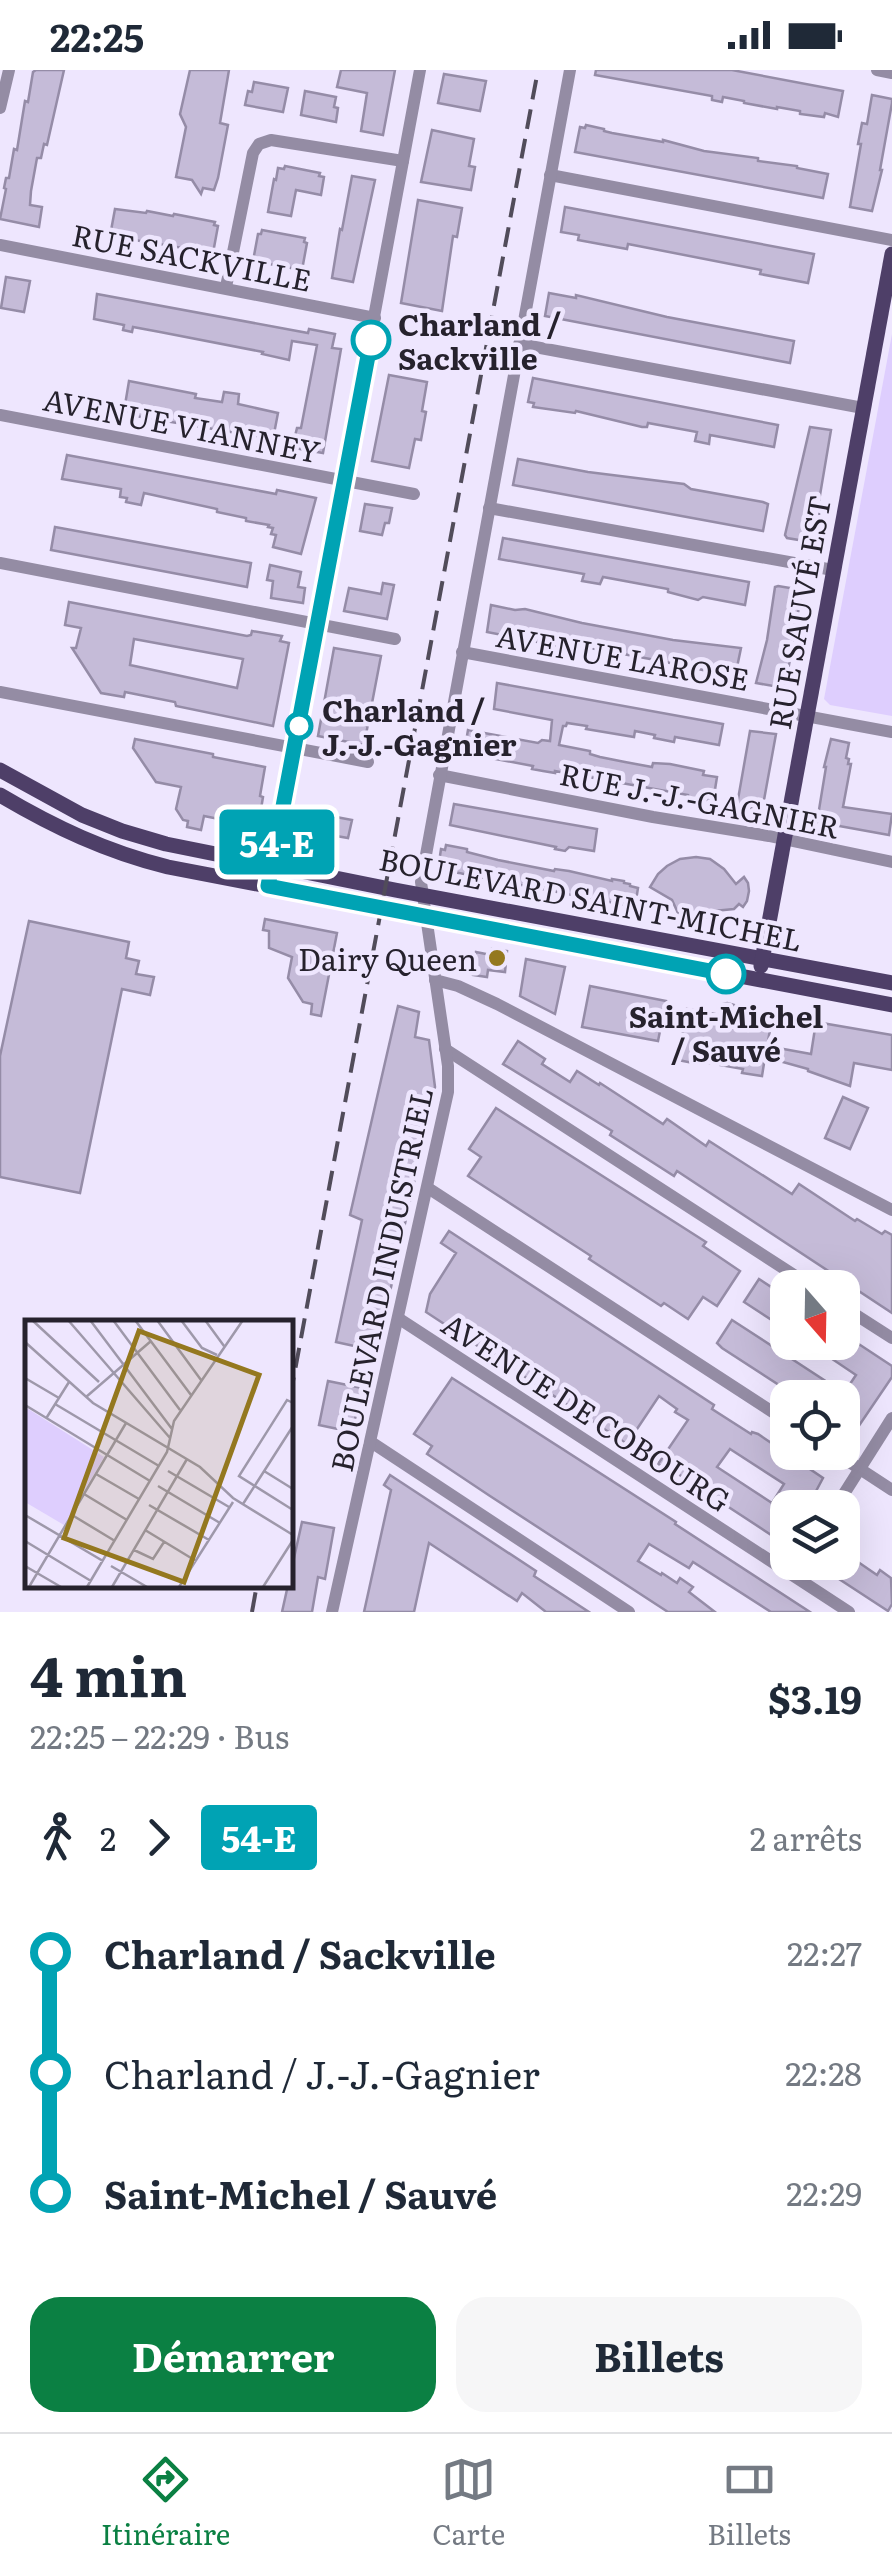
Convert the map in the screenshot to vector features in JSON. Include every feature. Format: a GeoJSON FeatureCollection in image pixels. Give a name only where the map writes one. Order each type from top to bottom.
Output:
{"type":"FeatureCollection","features":[{"type":"Feature","properties":{"kind":"main road","name":"RUE SAUVÉ EST"},"geometry":{"type":"LineString","coordinates":[[758,980],[892,254]]}},
{"type":"Feature","properties":{"kind":"main road","name":"BOULEVARD SAINT-MICHEL"},"geometry":{"type":"LineString","coordinates":[[0,770],[59,804],[156,842],[892,983]]}},
{"type":"Feature","properties":{"kind":"main road","name":"BOULEVARD SAINT-MICHEL"},"geometry":{"type":"LineString","coordinates":[[0,796],[59,828],[117,852],[178,870],[892,1006]]}},
{"type":"Feature","properties":{"kind":"street"},"geometry":{"type":"LineString","coordinates":[[0,108],[9,70]]}},
{"type":"Feature","properties":{"kind":"street"},"geometry":{"type":"LineString","coordinates":[[268,886],[420,70]]}},
{"type":"Feature","properties":{"kind":"street","name":"BOULEVARD INDUSTRIEL"},"geometry":{"type":"LineString","coordinates":[[332,1612],[448,1092],[420,882],[570,70]]}},
{"type":"Feature","properties":{"kind":"street"},"geometry":{"type":"LineString","coordinates":[[877,70],[892,73]]}},
{"type":"Feature","properties":{"kind":"street"},"geometry":{"type":"LineString","coordinates":[[226,287],[253,153],[259,144],[272,140],[403,161]]}},
{"type":"Feature","properties":{"kind":"street"},"geometry":{"type":"LineString","coordinates":[[550,175],[892,240]]}},
{"type":"Feature","properties":{"kind":"street","name":"RUE SACKVILLE"},"geometry":{"type":"LineString","coordinates":[[0,245],[375,318]]}},
{"type":"Feature","properties":{"kind":"street"},"geometry":{"type":"LineString","coordinates":[[519,344],[863,408]]}},
{"type":"Feature","properties":{"kind":"street","name":"AVENUE VIANNEY"},"geometry":{"type":"LineString","coordinates":[[0,415],[414,494]]}},
{"type":"Feature","properties":{"kind":"street"},"geometry":{"type":"LineString","coordinates":[[489,508],[833,570]]}},
{"type":"Feature","properties":{"kind":"street"},"geometry":{"type":"LineString","coordinates":[[0,563],[395,639]]}},
{"type":"Feature","properties":{"kind":"street","name":"AVENUE LAROSE"},"geometry":{"type":"LineString","coordinates":[[462,652],[892,732]]}},
{"type":"Feature","properties":{"kind":"street"},"geometry":{"type":"LineString","coordinates":[[0,692],[368,762]]}},
{"type":"Feature","properties":{"kind":"street","name":"RUE J.-J.-GAGNIER"},"geometry":{"type":"LineString","coordinates":[[439,775],[892,862]]}},
{"type":"Feature","properties":{"kind":"street"},"geometry":{"type":"LineString","coordinates":[[436,980],[496,1004],[892,1210]]}},
{"type":"Feature","properties":{"kind":"street"},"geometry":{"type":"LineString","coordinates":[[445,1049],[786,1270]]}},
{"type":"Feature","properties":{"kind":"street"},"geometry":{"type":"LineString","coordinates":[[428,1188],[770,1410]]}},
{"type":"Feature","properties":{"kind":"street","name":"AVENUE DE COBOURG"},"geometry":{"type":"LineString","coordinates":[[398,1318],[770,1552]]}},
{"type":"Feature","properties":{"kind":"street"},"geometry":{"type":"LineString","coordinates":[[860,1318],[892,1338]]}},
{"type":"Feature","properties":{"kind":"street"},"geometry":{"type":"LineString","coordinates":[[892,1418],[860,1469],[892,1490]]}},
{"type":"Feature","properties":{"kind":"street"},"geometry":{"type":"LineString","coordinates":[[372,1442],[629,1612]]}},
{"type":"Feature","properties":{"kind":"street","name":"AVENUE DE COBOURG"},"geometry":{"type":"LineString","coordinates":[[810,1580],[850,1612]]}},
{"type":"Feature","properties":{"kind":"shaded area"},"geometry":{"type":"Polygon","coordinates":[[[892,334],[892,716],[830,705],[824,699],[892,334]]]}},
{"type":"Feature","properties":{"kind":"building"},"geometry":{"type":"Polygon","coordinates":[[[36,70],[64,70],[47,145],[44,144],[41,158],[37,158],[31,191],[30,205],[42,207],[39,227],[0,219],[6,178],[14,149],[17,150],[25,101],[28,102],[36,70]]]}},
{"type":"Feature","properties":{"kind":"building"},"geometry":{"type":"Polygon","coordinates":[[[190,70],[229,70],[220,123],[228,125],[218,178],[214,190],[203,188],[201,194],[192,180],[176,177],[186,127],[180,114],[190,70]]]}},
{"type":"Feature","properties":{"kind":"building"},"geometry":{"type":"Polygon","coordinates":[[[341,70],[395,70],[383,135],[361,131],[367,93],[337,87],[341,70]]]}},
{"type":"Feature","properties":{"kind":"building"},"geometry":{"type":"Polygon","coordinates":[[[596,70],[732,70],[843,91],[838,117],[825,113],[824,117],[723,97],[722,102],[712,100],[712,96],[595,75],[596,70]]]}},
{"type":"Feature","properties":{"kind":"building"},"geometry":{"type":"Polygon","coordinates":[[[444,74],[486,81],[480,111],[438,103],[444,74]]]}},
{"type":"Feature","properties":{"kind":"building"},"geometry":{"type":"Polygon","coordinates":[[[254,82],[288,88],[283,112],[245,105],[254,82]]]}},
{"type":"Feature","properties":{"kind":"building"},"geometry":{"type":"Polygon","coordinates":[[[305,91],[336,97],[336,122],[301,115],[305,91]]]}},
{"type":"Feature","properties":{"kind":"building"},"geometry":{"type":"Polygon","coordinates":[[[872,95],[892,99],[892,103],[872,211],[850,207],[862,123],[867,124],[872,95]]]}},
{"type":"Feature","properties":{"kind":"building"},"geometry":{"type":"Polygon","coordinates":[[[586,125],[828,174],[823,198],[575,152],[580,127],[586,125]]]}},
{"type":"Feature","properties":{"kind":"building"},"geometry":{"type":"Polygon","coordinates":[[[432,130],[474,139],[469,166],[475,167],[471,190],[421,182],[432,130]]]}},
{"type":"Feature","properties":{"kind":"building"},"geometry":{"type":"Polygon","coordinates":[[[285,166],[324,177],[321,195],[296,190],[291,216],[268,212],[278,168],[285,166]]]}},
{"type":"Feature","properties":{"kind":"building"},"geometry":{"type":"Polygon","coordinates":[[[352,176],[375,180],[353,282],[332,278],[352,176]]]}},
{"type":"Feature","properties":{"kind":"building"},"geometry":{"type":"Polygon","coordinates":[[[418,200],[462,208],[457,237],[453,236],[442,311],[401,303],[418,200]]]}},
{"type":"Feature","properties":{"kind":"building"},"geometry":{"type":"Polygon","coordinates":[[[565,207],[814,254],[808,283],[628,244],[627,249],[578,240],[579,235],[561,232],[565,207]]]}},
{"type":"Feature","properties":{"kind":"building"},"geometry":{"type":"Polygon","coordinates":[[[115,209],[215,222],[218,226],[213,253],[110,236],[115,209]]]}},
{"type":"Feature","properties":{"kind":"building"},"geometry":{"type":"Polygon","coordinates":[[[262,230],[305,238],[302,270],[253,261],[262,230]]]}},
{"type":"Feature","properties":{"kind":"building"},"geometry":{"type":"Polygon","coordinates":[[[6,277],[30,281],[24,312],[1,308],[6,277]]]}},
{"type":"Feature","properties":{"kind":"building"},"geometry":{"type":"Polygon","coordinates":[[[549,293],[576,295],[794,341],[790,363],[545,316],[549,293]]]}},
{"type":"Feature","properties":{"kind":"building"},"geometry":{"type":"Polygon","coordinates":[[[97,294],[308,333],[309,329],[335,334],[332,348],[341,349],[323,453],[288,447],[290,435],[295,436],[297,428],[301,428],[317,345],[292,341],[289,360],[133,327],[132,332],[123,330],[124,325],[94,319],[97,294]]]}},
{"type":"Feature","properties":{"kind":"building"},"geometry":{"type":"Polygon","coordinates":[[[389,375],[427,382],[421,440],[415,439],[409,468],[372,461],[389,375]]]}},
{"type":"Feature","properties":{"kind":"building"},"geometry":{"type":"Polygon","coordinates":[[[533,378],[778,425],[774,447],[710,435],[709,444],[695,441],[697,432],[648,423],[642,427],[576,411],[533,407],[534,403],[528,402],[533,378]]]}},
{"type":"Feature","properties":{"kind":"building"},"geometry":{"type":"Polygon","coordinates":[[[129,381],[222,402],[224,392],[239,394],[238,404],[278,413],[273,439],[129,415],[124,411],[129,381]]]}},
{"type":"Feature","properties":{"kind":"building"},"geometry":{"type":"Polygon","coordinates":[[[810,427],[831,430],[819,516],[811,542],[785,535],[810,427]]]}},
{"type":"Feature","properties":{"kind":"building"},"geometry":{"type":"Polygon","coordinates":[[[67,455],[316,498],[301,554],[273,547],[276,535],[271,534],[273,528],[269,525],[144,493],[141,505],[126,502],[127,498],[120,497],[121,489],[62,479],[67,455]]]}},
{"type":"Feature","properties":{"kind":"building"},"geometry":{"type":"Polygon","coordinates":[[[518,459],[684,484],[691,489],[763,502],[768,504],[763,531],[513,485],[518,459]]]}},
{"type":"Feature","properties":{"kind":"building"},"geometry":{"type":"Polygon","coordinates":[[[365,504],[392,508],[382,535],[360,531],[365,504]]]}},
{"type":"Feature","properties":{"kind":"building"},"geometry":{"type":"Polygon","coordinates":[[[55,527],[251,563],[247,587],[51,550],[55,527]]]}},
{"type":"Feature","properties":{"kind":"building"},"geometry":{"type":"Polygon","coordinates":[[[503,538],[749,582],[745,605],[703,597],[698,600],[668,589],[603,577],[600,584],[582,581],[584,574],[499,559],[503,538]]]}},
{"type":"Feature","properties":{"kind":"building"},"geometry":{"type":"Polygon","coordinates":[[[270,565],[301,572],[298,587],[305,588],[303,603],[271,598],[273,581],[267,580],[270,565]]]}},
{"type":"Feature","properties":{"kind":"building"},"geometry":{"type":"Polygon","coordinates":[[[383,583],[394,585],[387,619],[344,611],[349,588],[381,594],[383,583]]]}},
{"type":"Feature","properties":{"kind":"building"},"geometry":{"type":"Polygon","coordinates":[[[778,586],[802,590],[785,688],[756,683],[778,586]]]}},
{"type":"Feature","properties":{"kind":"building"},"geometry":{"type":"Polygon","coordinates":[[[69,602],[247,636],[252,631],[282,636],[280,641],[289,643],[273,726],[125,692],[124,697],[101,693],[72,648],[76,648],[81,628],[65,625],[69,602]],[[134,639],[130,665],[237,688],[243,659],[134,639]]]}},
{"type":"Feature","properties":{"kind":"building"},"geometry":{"type":"Polygon","coordinates":[[[491,605],[673,640],[741,648],[735,677],[487,632],[491,605]]]}},
{"type":"Feature","properties":{"kind":"building"},"geometry":{"type":"Polygon","coordinates":[[[334,648],[381,656],[364,745],[318,736],[334,648]]]}},
{"type":"Feature","properties":{"kind":"building"},"geometry":{"type":"Polygon","coordinates":[[[497,683],[723,724],[719,745],[675,737],[674,742],[635,731],[634,737],[567,723],[559,745],[652,767],[653,763],[670,764],[704,771],[703,775],[717,777],[713,802],[464,753],[468,730],[538,743],[550,741],[552,720],[494,709],[497,683]]]}},
{"type":"Feature","properties":{"kind":"building"},"geometry":{"type":"Polygon","coordinates":[[[750,731],[776,734],[762,811],[737,805],[750,731]]]}},
{"type":"Feature","properties":{"kind":"building"},"geometry":{"type":"Polygon","coordinates":[[[135,739],[265,767],[258,827],[204,816],[201,830],[187,827],[188,821],[176,809],[181,787],[156,782],[133,748],[135,739]]]}},
{"type":"Feature","properties":{"kind":"building"},"geometry":{"type":"Polygon","coordinates":[[[831,739],[849,743],[846,758],[851,764],[843,807],[892,814],[889,835],[817,822],[831,739]]]}},
{"type":"Feature","properties":{"kind":"building"},"geometry":{"type":"Polygon","coordinates":[[[454,804],[597,829],[594,851],[569,847],[565,851],[450,825],[454,804]]]}},
{"type":"Feature","properties":{"kind":"building"},"geometry":{"type":"Polygon","coordinates":[[[310,812],[352,820],[348,838],[307,831],[310,812]]]}},
{"type":"Feature","properties":{"kind":"building"},"geometry":{"type":"Polygon","coordinates":[[[446,845],[498,860],[624,881],[638,888],[635,907],[438,869],[441,849],[445,850],[446,845]]]}},
{"type":"Feature","properties":{"kind":"building"},"geometry":{"type":"Polygon","coordinates":[[[696,857],[710,859],[736,884],[744,877],[749,891],[743,907],[739,904],[734,909],[714,911],[694,927],[683,924],[672,900],[650,887],[667,866],[696,857]]]}},
{"type":"Feature","properties":{"kind":"building"},"geometry":{"type":"Polygon","coordinates":[[[265,919],[337,933],[321,1016],[311,1014],[312,1004],[303,1002],[288,978],[292,957],[269,948],[269,931],[263,930],[265,919]]]}},
{"type":"Feature","properties":{"kind":"building"},"geometry":{"type":"Polygon","coordinates":[[[29,921],[129,942],[126,958],[139,961],[136,974],[154,977],[150,995],[122,989],[80,1193],[0,1177],[0,1056],[29,921]]]}},
{"type":"Feature","properties":{"kind":"building"},"geometry":{"type":"Polygon","coordinates":[[[492,949],[507,951],[505,972],[488,970],[487,977],[473,975],[476,952],[491,955],[492,949]]]}},
{"type":"Feature","properties":{"kind":"building"},"geometry":{"type":"Polygon","coordinates":[[[526,959],[565,967],[555,1014],[520,996],[526,959]]]}},
{"type":"Feature","properties":{"kind":"building"},"geometry":{"type":"Polygon","coordinates":[[[590,986],[666,1001],[658,1041],[582,1027],[590,986]]]}},
{"type":"Feature","properties":{"kind":"building"},"geometry":{"type":"Polygon","coordinates":[[[727,1003],[741,1007],[739,1019],[771,1025],[767,1046],[811,1054],[816,1022],[892,1035],[892,1070],[854,1063],[850,1086],[765,1057],[762,1076],[742,1073],[743,1069],[678,1060],[687,1009],[720,1015],[727,1003]]]}},
{"type":"Feature","properties":{"kind":"building"},"geometry":{"type":"Polygon","coordinates":[[[398,1006],[419,1012],[415,1037],[429,1040],[435,1087],[377,1351],[336,1342],[362,1220],[350,1215],[398,1006]]]}},
{"type":"Feature","properties":{"kind":"building"},"geometry":{"type":"Polygon","coordinates":[[[518,1041],[545,1059],[542,1064],[570,1082],[577,1071],[663,1124],[667,1119],[706,1146],[709,1141],[792,1194],[799,1184],[855,1221],[892,1235],[892,1313],[860,1292],[860,1270],[827,1270],[677,1171],[674,1176],[610,1135],[612,1131],[503,1064],[518,1041]]]}},
{"type":"Feature","properties":{"kind":"building"},"geometry":{"type":"Polygon","coordinates":[[[843,1097],[868,1108],[850,1149],[825,1138],[843,1097]]]}},
{"type":"Feature","properties":{"kind":"building"},"geometry":{"type":"Polygon","coordinates":[[[496,1108],[706,1242],[703,1246],[740,1271],[717,1306],[703,1297],[688,1319],[664,1303],[661,1306],[468,1176],[481,1157],[469,1149],[496,1108]]]}},
{"type":"Feature","properties":{"kind":"building"},"geometry":{"type":"Polygon","coordinates":[[[449,1231],[714,1405],[712,1409],[770,1442],[770,1470],[811,1470],[823,1478],[817,1490],[780,1490],[784,1484],[730,1449],[717,1467],[770,1502],[770,1534],[658,1464],[688,1420],[659,1396],[627,1444],[426,1312],[430,1294],[456,1253],[441,1243],[449,1231]]]}},
{"type":"Feature","properties":{"kind":"building"},"geometry":{"type":"Polygon","coordinates":[[[759,1279],[770,1286],[770,1319],[744,1302],[759,1279]]]}},
{"type":"Feature","properties":{"kind":"building"},"geometry":{"type":"Polygon","coordinates":[[[732,1320],[770,1345],[770,1360],[793,1360],[824,1380],[771,1380],[717,1343],[732,1320]]]}},
{"type":"Feature","properties":{"kind":"building"},"geometry":{"type":"Polygon","coordinates":[[[860,1345],[892,1366],[892,1377],[860,1424],[860,1380],[853,1380],[856,1375],[834,1360],[860,1360],[860,1345]]]}},
{"type":"Feature","properties":{"kind":"building"},"geometry":{"type":"Polygon","coordinates":[[[452,1378],[810,1612],[771,1612],[693,1562],[689,1568],[649,1544],[638,1561],[677,1583],[680,1578],[693,1587],[689,1592],[715,1612],[668,1612],[490,1496],[427,1454],[432,1446],[414,1434],[452,1378]]]}},
{"type":"Feature","properties":{"kind":"building"},"geometry":{"type":"Polygon","coordinates":[[[328,1381],[362,1388],[352,1432],[319,1425],[328,1381]]]}},
{"type":"Feature","properties":{"kind":"building"},"geometry":{"type":"Polygon","coordinates":[[[390,1475],[536,1571],[534,1576],[589,1612],[546,1612],[522,1593],[517,1601],[429,1543],[414,1612],[364,1612],[391,1490],[384,1485],[390,1475]]]}},
{"type":"Feature","properties":{"kind":"building"},"geometry":{"type":"Polygon","coordinates":[[[302,1522],[334,1528],[325,1579],[318,1577],[312,1612],[282,1612],[288,1587],[292,1587],[292,1567],[302,1522]]]}},
{"type":"Feature","properties":{"kind":"building"},"geometry":{"type":"Polygon","coordinates":[[[860,1563],[877,1575],[880,1570],[891,1578],[892,1604],[888,1611],[841,1580],[860,1580],[860,1563]]]}},
{"type":"Feature","properties":{"kind":"railway"},"geometry":{"type":"LineString","coordinates":[[292,1386],[538,70]]}},
{"type":"Feature","properties":{"kind":"railway"},"geometry":{"type":"LineString","coordinates":[[252,1612],[256,1587]]}},
{"type":"Feature","properties":{"kind":"bus line","name":"54-E"},"geometry":{"type":"LineString","coordinates":[[371,340],[268,886],[726,974]]}},
{"type":"Feature","properties":{"kind":"place","name":"Charland / Sackville"},"geometry":{"type":"Point","coordinates":[371,340]}},
{"type":"Feature","properties":{"kind":"place","name":"Charland / J.-J.-Gagnier"},"geometry":{"type":"Point","coordinates":[299,726]}},
{"type":"Feature","properties":{"kind":"place","name":"Dairy Queen"},"geometry":{"type":"Point","coordinates":[497,958]}},
{"type":"Feature","properties":{"kind":"place","name":"Saint-Michel / Sauvé"},"geometry":{"type":"Point","coordinates":[726,974]}}]}
